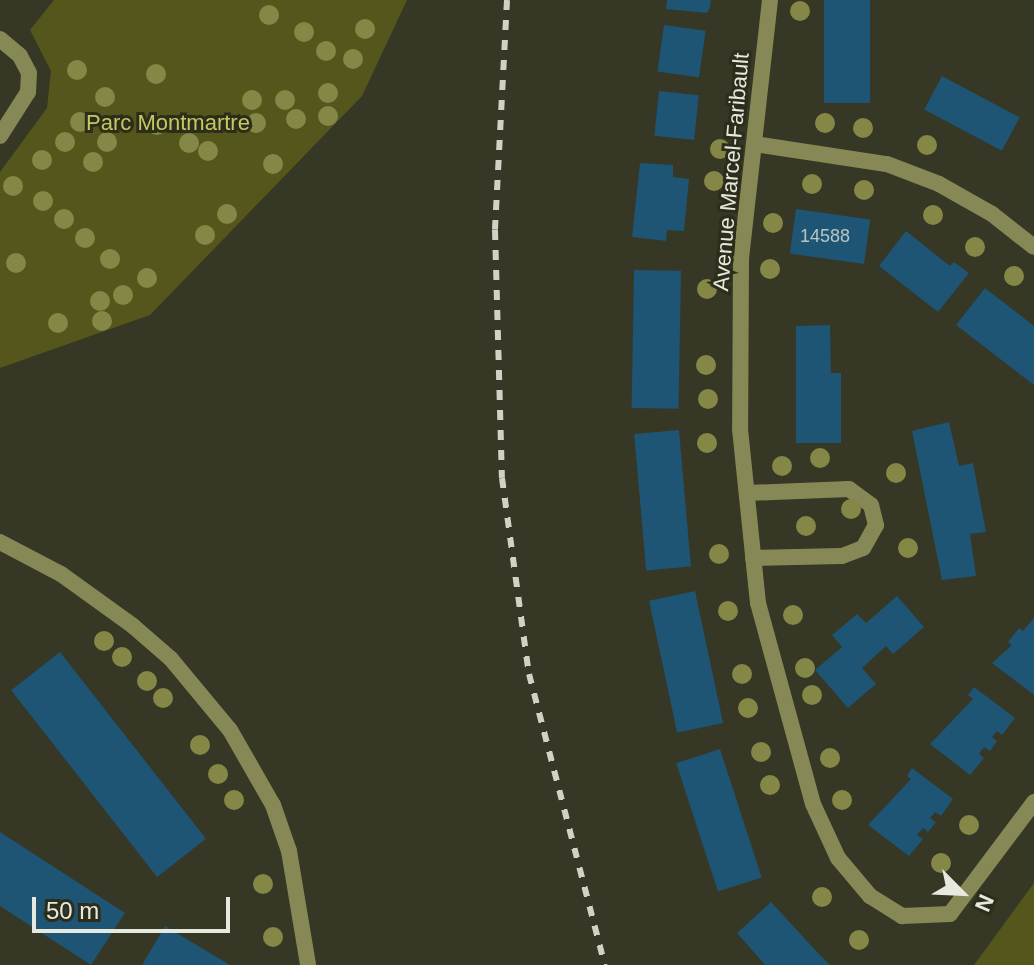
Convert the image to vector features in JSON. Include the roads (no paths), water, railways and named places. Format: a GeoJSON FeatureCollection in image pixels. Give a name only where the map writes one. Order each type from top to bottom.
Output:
{"type":"FeatureCollection","features":[{"type":"Feature","properties":{"kind":"street","name":"Avenue Marcel-Faribault"},"geometry":{"type":"LineString","coordinates":[[770,0],[741,259],[740,429],[753,558],[781,700],[813,804],[838,858],[870,896],[902,916],[950,914],[1034,802]]}},
{"type":"Feature","properties":{"kind":"street"},"geometry":{"type":"LineString","coordinates":[[0,39],[29,73],[28,92],[0,136]]}},
{"type":"Feature","properties":{"kind":"street"},"geometry":{"type":"LineString","coordinates":[[754,144],[887,164],[939,184],[992,214],[1034,247]]}},
{"type":"Feature","properties":{"kind":"street"},"geometry":{"type":"LineString","coordinates":[[747,493],[849,489],[871,505],[876,525],[863,548],[842,556],[753,558]]}},
{"type":"Feature","properties":{"kind":"street"},"geometry":{"type":"LineString","coordinates":[[0,542],[61,574],[133,626],[171,659],[230,730],[273,805],[289,851],[308,965]]}},
{"type":"Feature","properties":{"kind":"railway"},"geometry":{"type":"LineString","coordinates":[[507,0],[495,230],[502,478],[529,674],[605,965]]}},
{"type":"Feature","properties":{"kind":"park label","name":"Parc Montmartre"},"geometry":{"type":"Point","coordinates":[168,123]}}]}
